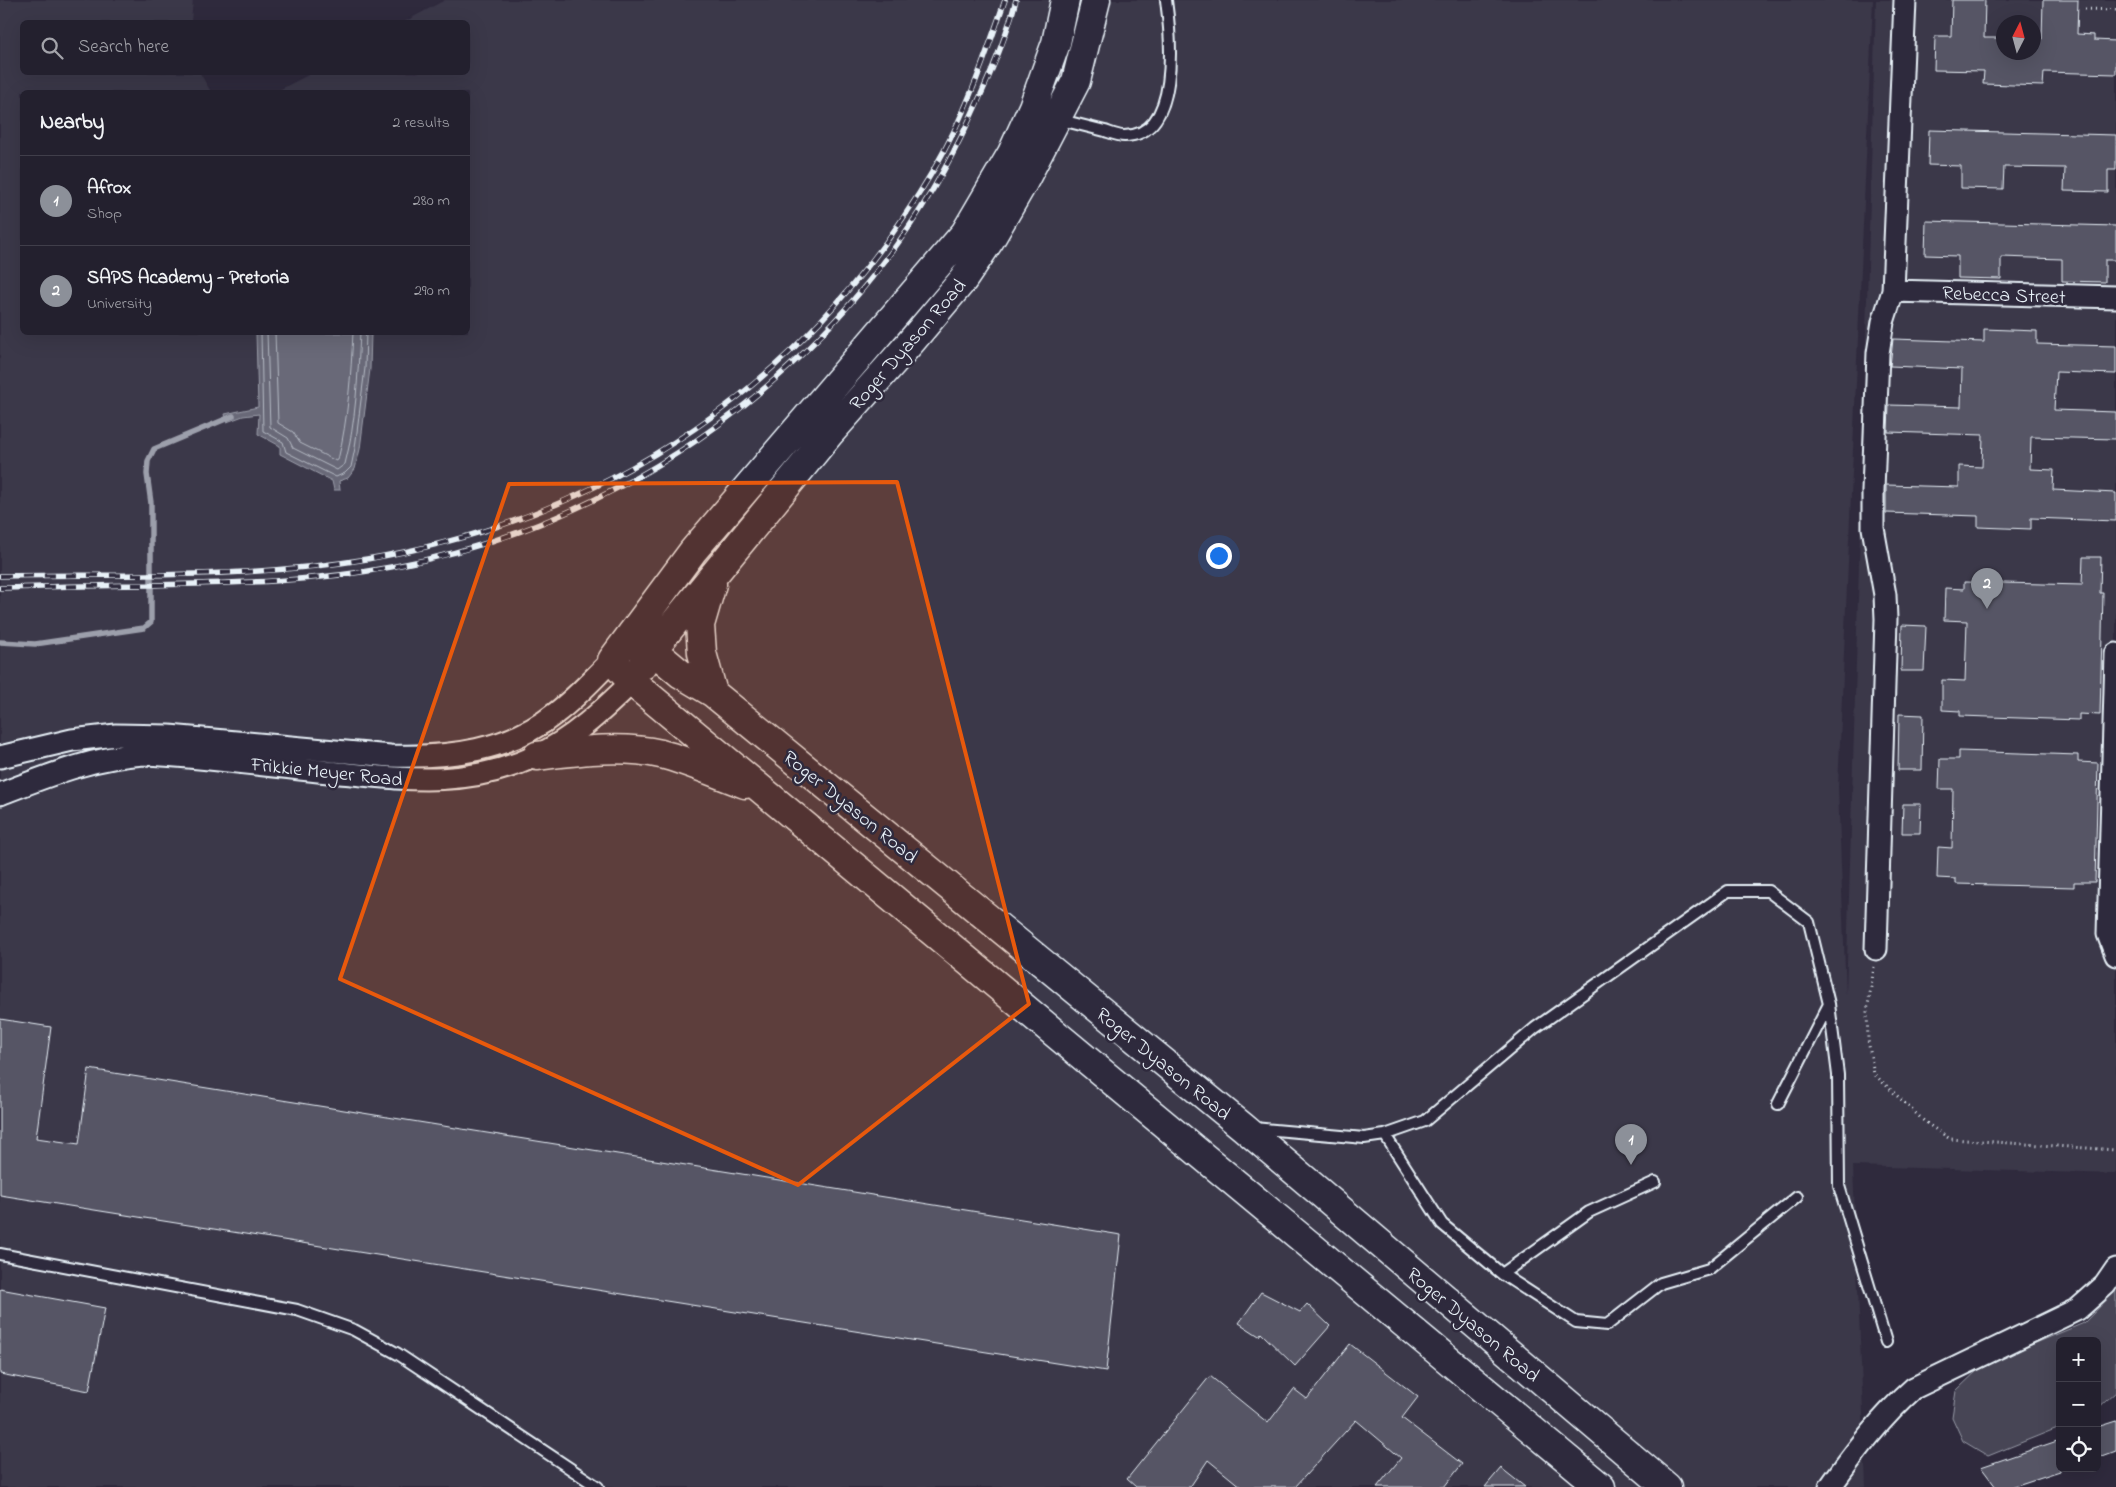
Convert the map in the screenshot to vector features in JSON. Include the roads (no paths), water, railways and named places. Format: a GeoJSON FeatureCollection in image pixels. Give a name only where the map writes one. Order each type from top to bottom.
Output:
{"type":"FeatureCollection","features":[{"type":"Feature","properties":{"kind":"main road","name":"Roger Dyason Road"},"geometry":{"type":"LineString","coordinates":[[612,660],[642,641],[716,573],[830,433],[963,280],[990,240],[1023,183],[1044,113],[1065,0]]}},
{"type":"Feature","properties":{"kind":"main road","name":"Roger Dyason Road"},"geometry":{"type":"LineString","coordinates":[[632,682],[642,641],[693,551],[965,233],[1012,153],[1044,113],[1076,81],[1096,0]]}},
{"type":"Feature","properties":{"kind":"main road"},"geometry":{"type":"LineString","coordinates":[[713,693],[702,653],[700,625],[716,573]]}},
{"type":"Feature","properties":{"kind":"main road","name":"Roger Dyason Road"},"geometry":{"type":"LineString","coordinates":[[642,641],[682,674],[713,693],[1243,1127],[1667,1487]]}},
{"type":"Feature","properties":{"kind":"main road"},"geometry":{"type":"LineString","coordinates":[[612,660],[632,682],[1601,1487]]}},
{"type":"Feature","properties":{"kind":"main road"},"geometry":{"type":"LineString","coordinates":[[537,756],[586,750],[622,749],[638,751],[662,755],[763,791]]}},
{"type":"Feature","properties":{"kind":"street"},"geometry":{"type":"LineString","coordinates":[[1876,949],[1886,619],[1885,595],[1873,528],[1874,457],[1880,343],[1883,322],[1893,291],[1905,0]]}},
{"type":"Feature","properties":{"kind":"street","name":"Rebecca Street"},"geometry":{"type":"LineString","coordinates":[[1893,291],[2116,297]]}},
{"type":"Feature","properties":{"kind":"street"},"geometry":{"type":"LineString","coordinates":[[2116,654],[2108,934],[2116,955]]}},
{"type":"Feature","properties":{"kind":"street","name":"Frikkie Meyer Road"},"geometry":{"type":"LineString","coordinates":[[0,757],[72,740],[116,735],[169,736],[390,756],[420,757],[461,754],[508,740],[555,714],[612,660]]}},
{"type":"Feature","properties":{"kind":"street","name":"Frikkie Meyer Road"},"geometry":{"type":"LineString","coordinates":[[0,794],[93,760],[122,755],[168,755],[417,780],[480,774],[496,771],[537,756],[578,730],[603,710],[632,682]]}},
{"type":"Feature","properties":{"kind":"street"},"geometry":{"type":"LineString","coordinates":[[1830,1487],[1895,1405],[1914,1388],[2078,1309],[2105,1285],[2116,1269]]}},
{"type":"Feature","properties":{"kind":"lane"},"geometry":{"type":"LineString","coordinates":[[1044,113],[1124,136],[1148,130],[1160,114],[1170,78],[1171,34],[1166,0]]}},
{"type":"Feature","properties":{"kind":"lane"},"geometry":{"type":"LineString","coordinates":[[1243,1127],[1364,1138],[1385,1135],[1425,1121],[1535,1028],[1728,890],[1768,891],[1809,922],[1829,1004],[1838,1075],[1840,1186],[1886,1342]]}},
{"type":"Feature","properties":{"kind":"lane"},"geometry":{"type":"LineString","coordinates":[[1778,1104],[1829,1004]]}},
{"type":"Feature","properties":{"kind":"lane"},"geometry":{"type":"LineString","coordinates":[[1385,1135],[1442,1224],[1502,1274],[1576,1322],[1606,1325],[1661,1283],[1709,1269],[1798,1197]]}},
{"type":"Feature","properties":{"kind":"lane"},"geometry":{"type":"LineString","coordinates":[[1502,1274],[1589,1212],[1655,1182]]}},
{"type":"Feature","properties":{"kind":"lane"},"geometry":{"type":"LineString","coordinates":[[0,1254],[297,1310],[354,1330],[398,1354],[598,1487]]}},
{"type":"Feature","properties":{"kind":"water"},"geometry":{"type":"Polygon","coordinates":[[[256,335],[371,335],[370,369],[360,449],[355,469],[348,478],[339,481],[340,490],[334,490],[332,481],[280,454],[280,446],[258,434],[259,414],[243,416],[227,422],[225,414],[258,407],[256,335]]]}},
{"type":"Feature","properties":{"kind":"waterway"},"geometry":{"type":"LineString","coordinates":[[0,642],[35,644],[144,628],[151,622],[151,503],[147,474],[148,461],[154,449],[233,416]]}},
{"type":"Feature","properties":{"kind":"railway"},"geometry":{"type":"LineString","coordinates":[[0,576],[230,573],[276,570],[367,559],[456,539],[541,511],[620,474],[695,428],[764,375],[827,314],[884,245],[945,149],[965,108],[1005,0]]}},
{"type":"Feature","properties":{"kind":"railway"},"geometry":{"type":"LineString","coordinates":[[0,588],[273,581],[332,576],[391,567],[484,544],[574,509],[658,465],[737,411],[808,348],[872,277],[927,199],[972,114],[997,58],[1016,0]]}},
{"type":"Feature","properties":{"kind":"place","name":"SAPS Academy - Pretoria"},"geometry":{"type":"Point","coordinates":[1987,609]}},
{"type":"Feature","properties":{"kind":"place","name":"Afrox"},"geometry":{"type":"Point","coordinates":[1631,1165]}}]}
